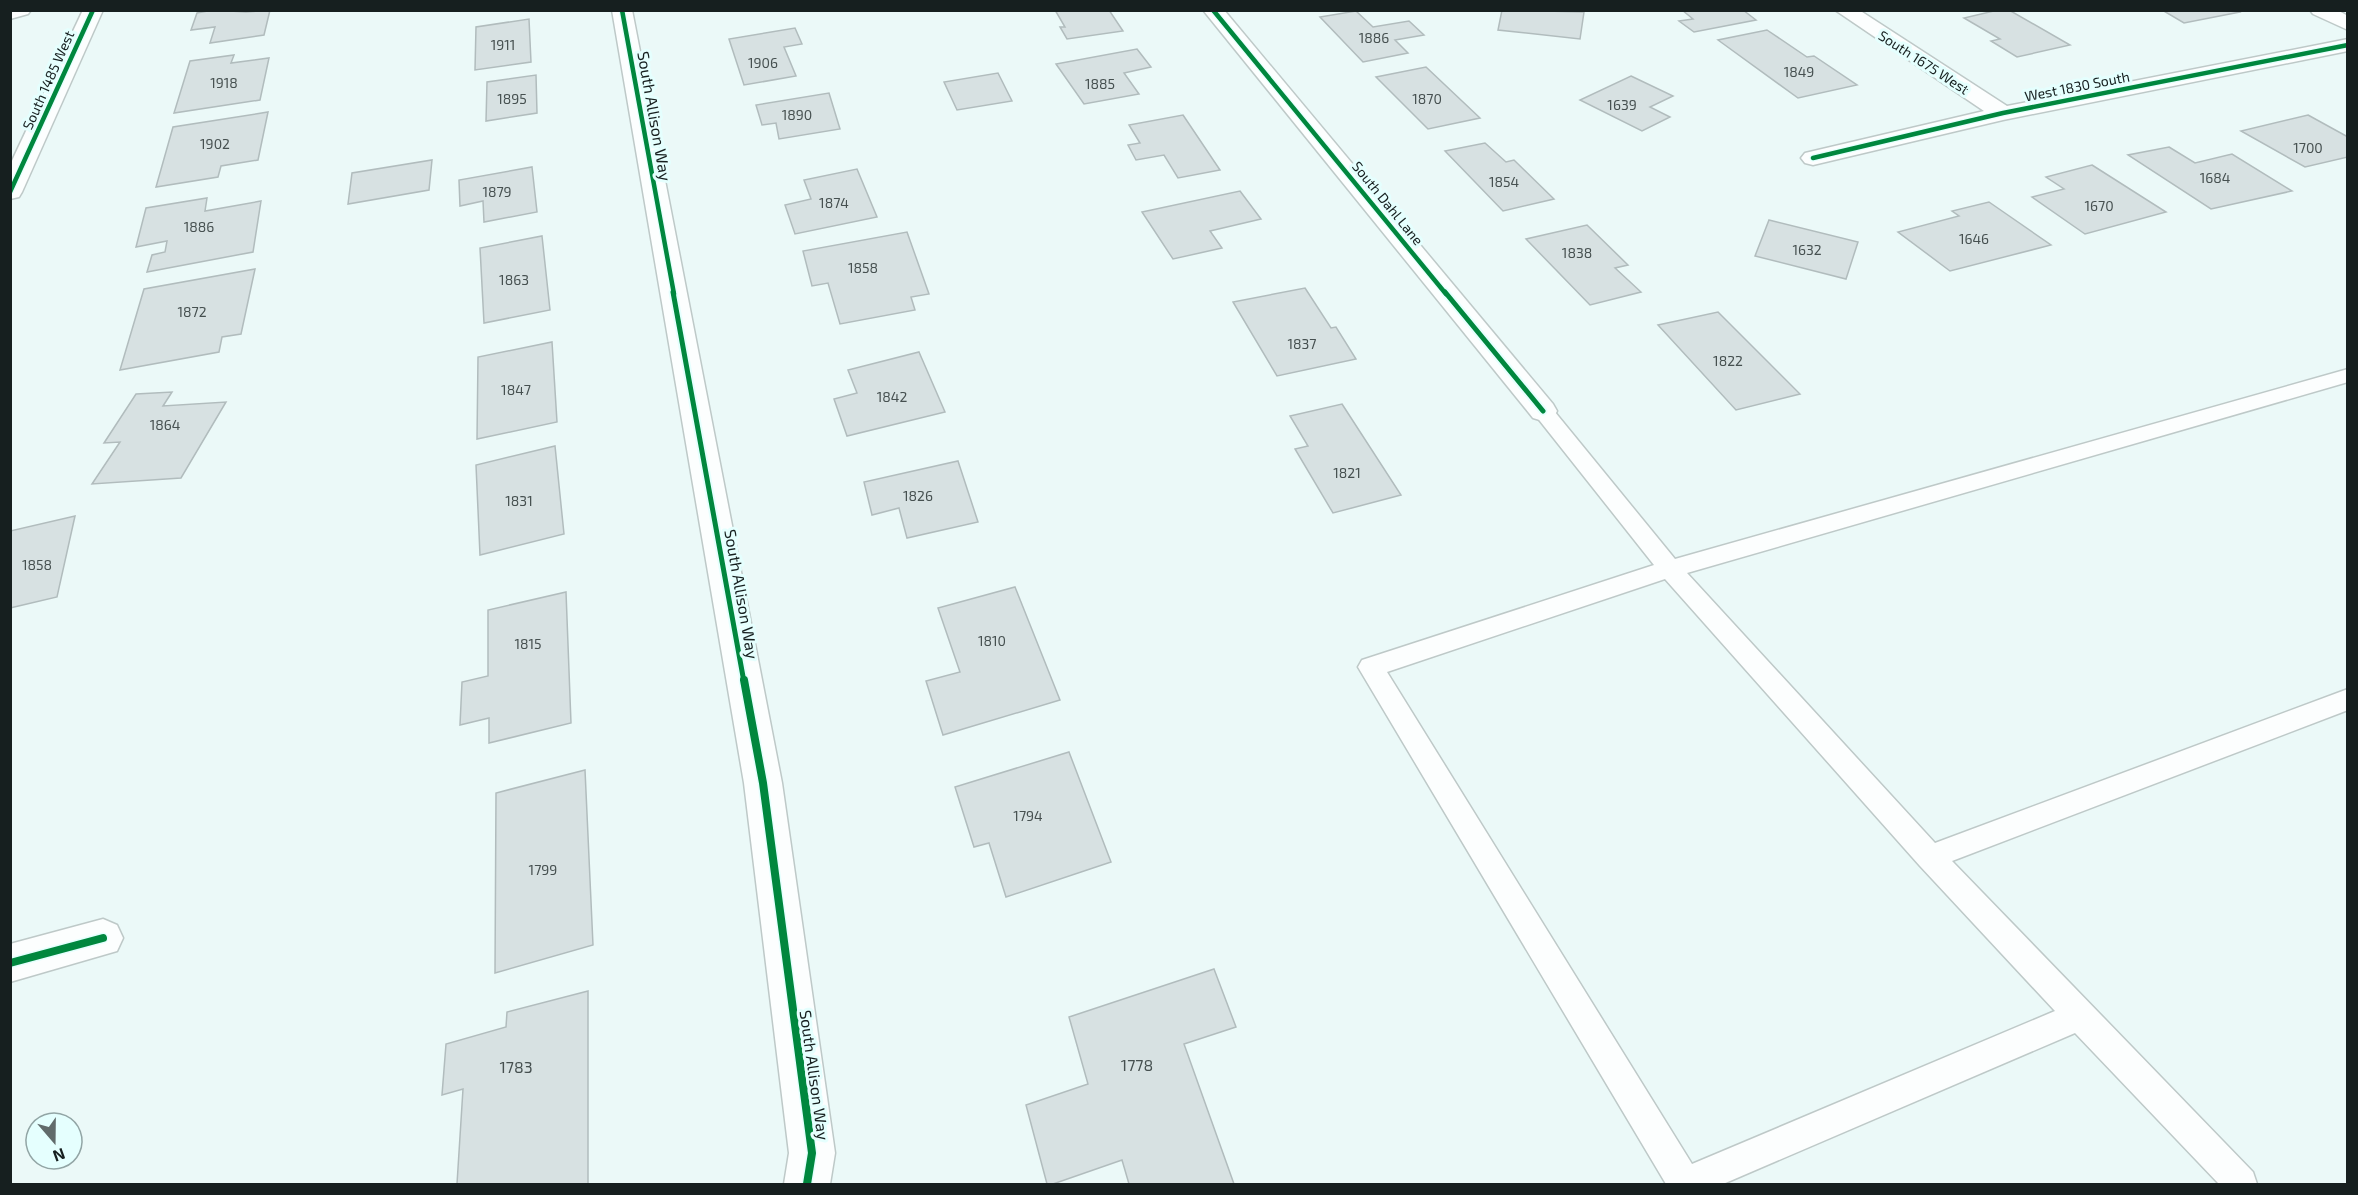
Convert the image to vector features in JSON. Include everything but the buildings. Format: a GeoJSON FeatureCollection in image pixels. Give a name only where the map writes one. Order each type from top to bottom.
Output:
{"type":"FeatureCollection","features":[{"type":"Feature","properties":{"kind":"street"},"geometry":{"type":"LineString","coordinates":[[10,13],[21,10]]}},
{"type":"Feature","properties":{"kind":"street","name":"South 1485 West"},"geometry":{"type":"LineString","coordinates":[[10,192],[93,10]]}},
{"type":"Feature","properties":{"kind":"street","name":"South Allison Way"},"geometry":{"type":"LineString","coordinates":[[622,10],[763,783],[812,1153],[807,1185]]}},
{"type":"Feature","properties":{"kind":"street","name":"South Dahl Lane"},"geometry":{"type":"LineString","coordinates":[[1214,10],[1543,411]]}},
{"type":"Feature","properties":{"kind":"street","name":"South 1675 West"},"geometry":{"type":"LineString","coordinates":[[1845,10],[2003,113]]}},
{"type":"Feature","properties":{"kind":"street"},"geometry":{"type":"LineString","coordinates":[[2320,10],[2348,24]]}},
{"type":"Feature","properties":{"kind":"street","name":"West 1830 South"},"geometry":{"type":"LineString","coordinates":[[1813,158],[2003,113],[2348,45]]}},
{"type":"Feature","properties":{"kind":"street"},"geometry":{"type":"LineString","coordinates":[[10,963],[103,938]]}},
{"type":"Feature","properties":{"kind":"lane"},"geometry":{"type":"LineString","coordinates":[[2080,1016],[1685,1184],[1371,667],[1670,569],[2348,375]]}},
{"type":"Feature","properties":{"kind":"lane"},"geometry":{"type":"LineString","coordinates":[[1543,411],[1670,569],[1930,857],[2241,1185]]}},
{"type":"Feature","properties":{"kind":"lane"},"geometry":{"type":"LineString","coordinates":[[1930,857],[2348,699]]}},
{"type":"Feature","properties":{"kind":"cycle path"},"geometry":{"type":"LineString","coordinates":[[10,192],[93,10]]}},
{"type":"Feature","properties":{"kind":"cycle path"},"geometry":{"type":"LineString","coordinates":[[622,10],[763,783],[812,1153],[807,1184]]}},
{"type":"Feature","properties":{"kind":"cycle path"},"geometry":{"type":"LineString","coordinates":[[1213,10],[1543,411]]}},
{"type":"Feature","properties":{"kind":"cycle path"},"geometry":{"type":"LineString","coordinates":[[1813,158],[2003,113],[2348,45]]}},
{"type":"Feature","properties":{"kind":"cycle path"},"geometry":{"type":"LineString","coordinates":[[10,963],[103,938]]}}]}
